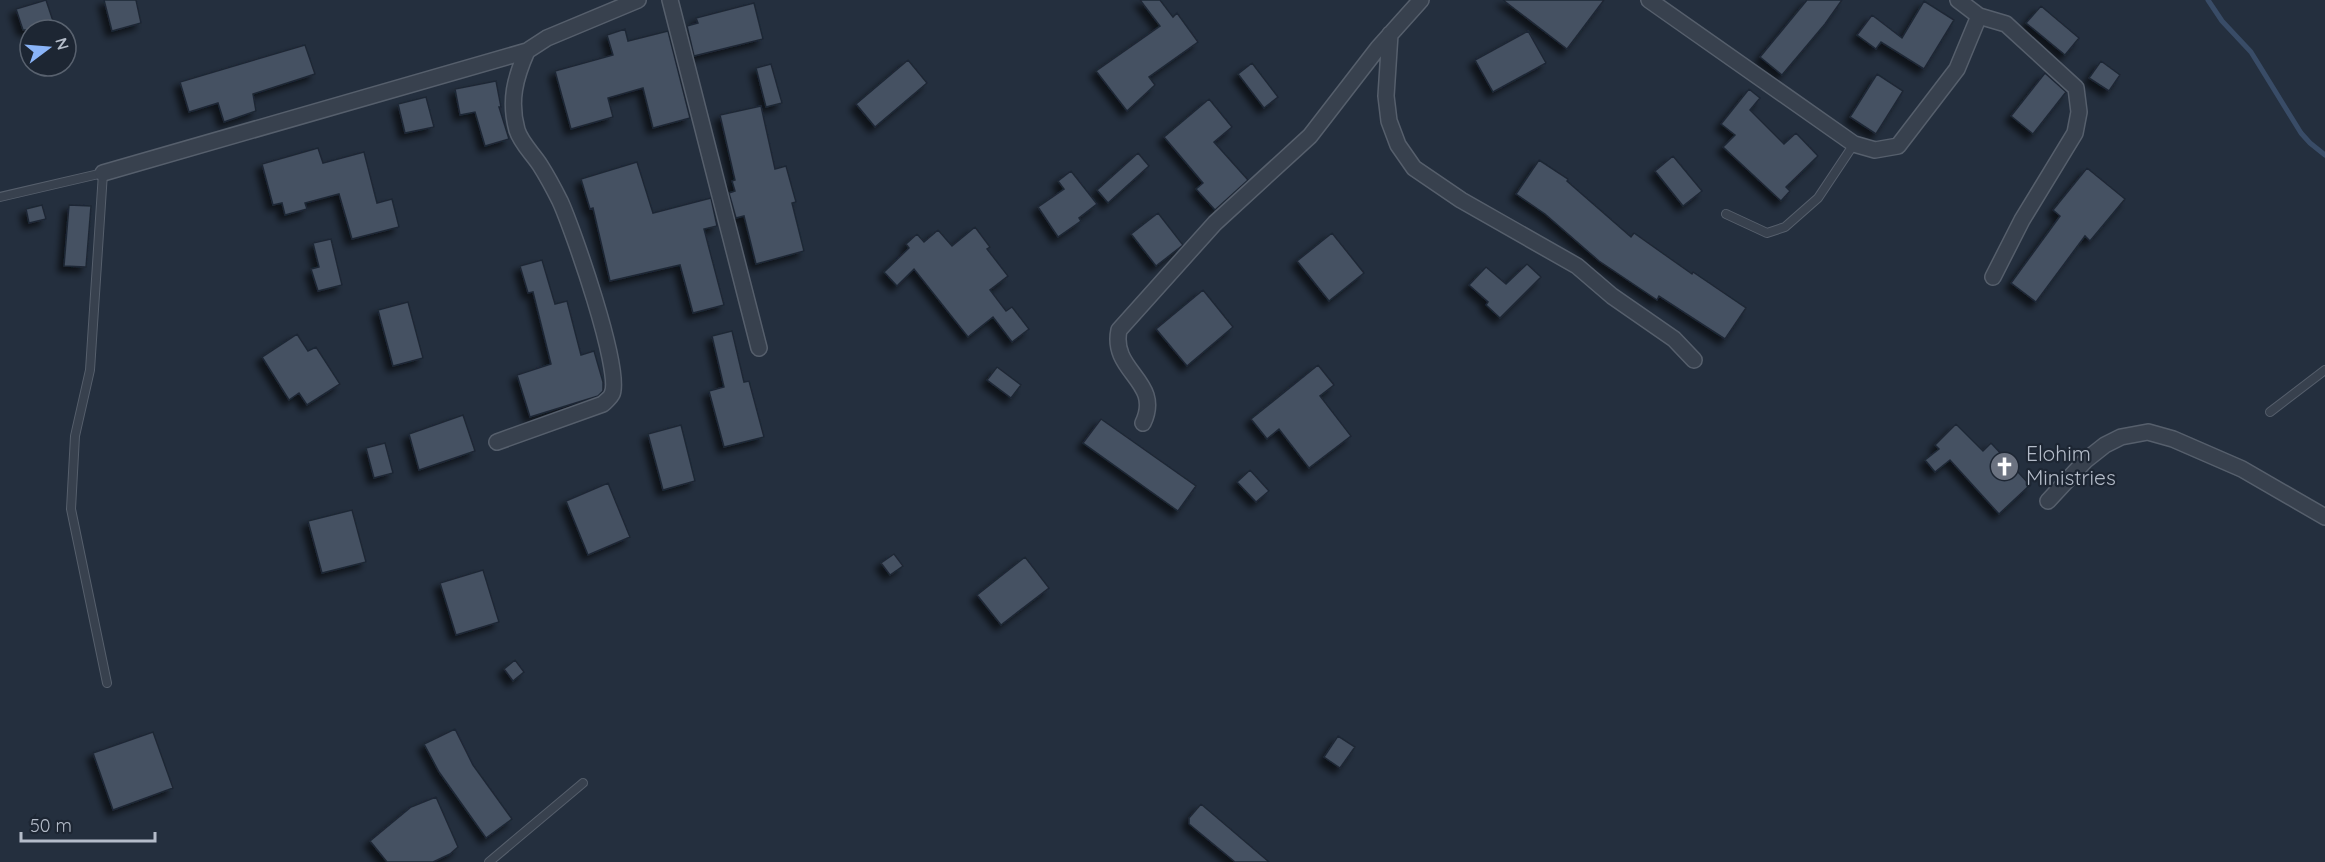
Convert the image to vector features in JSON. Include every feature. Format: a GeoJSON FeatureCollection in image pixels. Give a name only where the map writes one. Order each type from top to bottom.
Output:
{"type":"FeatureCollection","features":[{"type":"Feature","properties":{"kind":"street"},"geometry":{"type":"LineString","coordinates":[[103,173],[527,51],[547,38],[638,0]]}},
{"type":"Feature","properties":{"kind":"street"},"geometry":{"type":"LineString","coordinates":[[670,0],[759,348]]}},
{"type":"Feature","properties":{"kind":"street"},"geometry":{"type":"LineString","coordinates":[[1143,423],[1148,413],[1148,400],[1122,358],[1117,343],[1119,330],[1215,223],[1310,136],[1390,34],[1420,0]]}},
{"type":"Feature","properties":{"kind":"street"},"geometry":{"type":"LineString","coordinates":[[1649,0],[1854,144],[1875,150],[1898,146],[1957,69],[1979,16]]}},
{"type":"Feature","properties":{"kind":"street"},"geometry":{"type":"LineString","coordinates":[[1958,0],[1979,16],[2006,24],[2076,88],[2079,112],[2074,133],[2022,220],[1993,277]]}},
{"type":"Feature","properties":{"kind":"street"},"geometry":{"type":"LineString","coordinates":[[1390,34],[1386,96],[1389,121],[1398,144],[1414,168],[1461,200],[1577,266],[1612,296],[1674,339],[1694,360]]}},
{"type":"Feature","properties":{"kind":"street"},"geometry":{"type":"LineString","coordinates":[[497,442],[603,404],[613,394],[614,378],[599,315],[560,201],[540,165],[518,134],[513,113],[513,91],[518,71],[527,51]]}},
{"type":"Feature","properties":{"kind":"street"},"geometry":{"type":"LineString","coordinates":[[2048,501],[2086,460],[2105,445],[2121,437],[2148,432],[2173,439],[2242,469],[2325,517]]}},
{"type":"Feature","properties":{"kind":"lane"},"geometry":{"type":"LineString","coordinates":[[1726,214],[1767,233],[1785,227],[1818,198],[1854,144]]}},
{"type":"Feature","properties":{"kind":"lane"},"geometry":{"type":"LineString","coordinates":[[0,197],[103,173],[90,370],[75,435],[71,509],[107,683]]}},
{"type":"Feature","properties":{"kind":"lane"},"geometry":{"type":"LineString","coordinates":[[2270,412],[2325,370]]}},
{"type":"Feature","properties":{"kind":"lane"},"geometry":{"type":"LineString","coordinates":[[489,862],[583,783]]}},
{"type":"Feature","properties":{"kind":"building"},"geometry":{"type":"Polygon","coordinates":[[[46,0],[52,18],[19,18],[16,9],[46,0]]]}},
{"type":"Feature","properties":{"kind":"building"},"geometry":{"type":"Polygon","coordinates":[[[104,0],[136,0],[141,23],[112,31],[104,0]]]}},
{"type":"Feature","properties":{"kind":"building"},"geometry":{"type":"Polygon","coordinates":[[[1140,0],[1160,0],[1173,17],[1177,13],[1198,42],[1149,77],[1155,85],[1127,111],[1096,71],[1160,26],[1140,0]]]}},
{"type":"Feature","properties":{"kind":"building"},"geometry":{"type":"Polygon","coordinates":[[[1503,0],[1604,0],[1567,49],[1503,0]]]}},
{"type":"Feature","properties":{"kind":"building"},"geometry":{"type":"Polygon","coordinates":[[[1807,0],[1842,0],[1782,75],[1760,57],[1807,0]]]}},
{"type":"Feature","properties":{"kind":"building"},"geometry":{"type":"Polygon","coordinates":[[[1924,1],[1954,20],[1924,69],[1881,42],[1876,49],[1857,35],[1872,15],[1902,38],[1924,1]]]}},
{"type":"Feature","properties":{"kind":"building"},"geometry":{"type":"Polygon","coordinates":[[[754,3],[763,39],[694,56],[687,26],[698,23],[696,18],[754,3]]]}},
{"type":"Feature","properties":{"kind":"building"},"geometry":{"type":"Polygon","coordinates":[[[2041,6],[2079,38],[2065,55],[2026,23],[2041,6]]]}},
{"type":"Feature","properties":{"kind":"building"},"geometry":{"type":"Polygon","coordinates":[[[625,29],[628,41],[668,31],[690,118],[653,128],[643,88],[608,98],[613,117],[571,129],[555,71],[613,55],[607,35],[625,29]]]}},
{"type":"Feature","properties":{"kind":"building"},"geometry":{"type":"Polygon","coordinates":[[[1528,31],[1546,63],[1493,92],[1475,60],[1528,31]]]}},
{"type":"Feature","properties":{"kind":"building"},"geometry":{"type":"Polygon","coordinates":[[[305,45],[315,74],[253,94],[256,111],[224,122],[218,103],[189,112],[180,82],[305,45]]]}},
{"type":"Feature","properties":{"kind":"building"},"geometry":{"type":"Polygon","coordinates":[[[908,60],[927,83],[875,127],[856,104],[908,60]]]}},
{"type":"Feature","properties":{"kind":"building"},"geometry":{"type":"Polygon","coordinates":[[[2101,61],[2120,75],[2109,91],[2089,78],[2101,61]]]}},
{"type":"Feature","properties":{"kind":"building"},"geometry":{"type":"Polygon","coordinates":[[[1252,63],[1278,97],[1264,108],[1238,74],[1252,63]]]}},
{"type":"Feature","properties":{"kind":"building"},"geometry":{"type":"Polygon","coordinates":[[[771,64],[782,103],[766,107],[756,68],[771,64]]]}},
{"type":"Feature","properties":{"kind":"building"},"geometry":{"type":"Polygon","coordinates":[[[2045,73],[2066,92],[2033,134],[2011,116],[2045,73]]]}},
{"type":"Feature","properties":{"kind":"building"},"geometry":{"type":"Polygon","coordinates":[[[1877,74],[1903,91],[1876,134],[1850,117],[1877,74]]]}},
{"type":"Feature","properties":{"kind":"building"},"geometry":{"type":"Polygon","coordinates":[[[496,81],[501,107],[499,107],[509,139],[485,146],[475,112],[460,115],[455,89],[496,81]]]}},
{"type":"Feature","properties":{"kind":"building"},"geometry":{"type":"Polygon","coordinates":[[[1749,89],[1760,98],[1750,110],[1784,144],[1796,133],[1818,156],[1786,187],[1790,191],[1781,201],[1723,147],[1735,135],[1721,124],[1749,89]]]}},
{"type":"Feature","properties":{"kind":"building"},"geometry":{"type":"Polygon","coordinates":[[[426,97],[434,127],[405,133],[398,104],[426,97]]]}},
{"type":"Feature","properties":{"kind":"building"},"geometry":{"type":"Polygon","coordinates":[[[1209,99],[1232,127],[1214,142],[1248,180],[1215,210],[1196,189],[1203,183],[1164,137],[1209,99]]]}},
{"type":"Feature","properties":{"kind":"building"},"geometry":{"type":"Polygon","coordinates":[[[761,106],[775,169],[786,166],[796,202],[792,203],[804,251],[756,264],[744,216],[736,218],[729,193],[735,191],[732,181],[735,180],[720,115],[761,106]]]}},
{"type":"Feature","properties":{"kind":"building"},"geometry":{"type":"Polygon","coordinates":[[[318,148],[323,163],[364,152],[377,203],[392,199],[399,227],[352,239],[339,194],[305,203],[307,209],[285,215],[282,203],[273,205],[262,164],[318,148]]]}},
{"type":"Feature","properties":{"kind":"building"},"geometry":{"type":"Polygon","coordinates":[[[1138,153],[1149,166],[1108,203],[1097,190],[1138,153]]]}},
{"type":"Feature","properties":{"kind":"building"},"geometry":{"type":"Polygon","coordinates":[[[1673,156],[1702,191],[1683,206],[1655,171],[1673,156]]]}},
{"type":"Feature","properties":{"kind":"building"},"geometry":{"type":"Polygon","coordinates":[[[1539,160],[1568,179],[1567,181],[1631,237],[1634,233],[1746,308],[1725,339],[1659,296],[1657,300],[1599,261],[1545,214],[1516,194],[1539,160]]]}},
{"type":"Feature","properties":{"kind":"building"},"geometry":{"type":"Polygon","coordinates":[[[637,162],[653,213],[711,198],[717,226],[704,229],[724,305],[693,313],[680,265],[610,281],[593,208],[590,209],[581,179],[637,162]]]}},
{"type":"Feature","properties":{"kind":"building"},"geometry":{"type":"Polygon","coordinates":[[[2087,168],[2125,199],[2090,241],[2085,236],[2036,302],[2011,283],[2060,216],[2053,210],[2087,168]]]}},
{"type":"Feature","properties":{"kind":"building"},"geometry":{"type":"Polygon","coordinates":[[[1071,171],[1097,204],[1079,218],[1081,221],[1058,237],[1038,207],[1064,189],[1058,181],[1071,171]]]}},
{"type":"Feature","properties":{"kind":"building"},"geometry":{"type":"Polygon","coordinates":[[[42,205],[46,219],[29,223],[26,209],[42,205]]]}},
{"type":"Feature","properties":{"kind":"building"},"geometry":{"type":"Polygon","coordinates":[[[69,205],[91,206],[86,267],[64,266],[69,205]]]}},
{"type":"Feature","properties":{"kind":"building"},"geometry":{"type":"Polygon","coordinates":[[[1158,213],[1183,245],[1156,266],[1131,234],[1158,213]]]}},
{"type":"Feature","properties":{"kind":"building"},"geometry":{"type":"Polygon","coordinates":[[[975,227],[990,247],[987,249],[1008,276],[990,290],[1006,311],[1012,307],[1029,329],[1012,342],[993,317],[968,337],[914,269],[897,286],[884,272],[909,248],[906,244],[917,234],[924,242],[938,230],[952,246],[975,227]]]}},
{"type":"Feature","properties":{"kind":"building"},"geometry":{"type":"Polygon","coordinates":[[[1332,233],[1364,273],[1329,301],[1297,261],[1332,233]]]}},
{"type":"Feature","properties":{"kind":"building"},"geometry":{"type":"Polygon","coordinates":[[[331,239],[342,285],[318,291],[311,269],[319,267],[313,243],[331,239]]]}},
{"type":"Feature","properties":{"kind":"building"},"geometry":{"type":"Polygon","coordinates":[[[542,260],[555,304],[567,301],[581,355],[594,351],[603,382],[603,391],[598,396],[530,417],[517,375],[551,364],[533,292],[528,293],[520,266],[542,260]]]}},
{"type":"Feature","properties":{"kind":"building"},"geometry":{"type":"Polygon","coordinates":[[[1527,264],[1541,277],[1500,318],[1486,305],[1488,302],[1469,285],[1486,267],[1506,284],[1527,264]]]}},
{"type":"Feature","properties":{"kind":"building"},"geometry":{"type":"Polygon","coordinates":[[[1203,290],[1233,327],[1187,366],[1156,329],[1203,290]]]}},
{"type":"Feature","properties":{"kind":"building"},"geometry":{"type":"Polygon","coordinates":[[[408,302],[423,358],[393,366],[378,310],[408,302]]]}},
{"type":"Feature","properties":{"kind":"building"},"geometry":{"type":"Polygon","coordinates":[[[732,331],[744,382],[749,381],[764,437],[724,447],[709,391],[724,387],[712,336],[732,331]]]}},
{"type":"Feature","properties":{"kind":"building"},"geometry":{"type":"Polygon","coordinates":[[[297,334],[308,351],[316,347],[340,384],[307,405],[299,393],[289,400],[262,357],[297,334]]]}},
{"type":"Feature","properties":{"kind":"building"},"geometry":{"type":"Polygon","coordinates":[[[1318,365],[1334,385],[1320,396],[1351,436],[1309,468],[1279,429],[1267,439],[1251,419],[1318,365]]]}},
{"type":"Feature","properties":{"kind":"building"},"geometry":{"type":"Polygon","coordinates":[[[997,367],[1021,385],[1011,398],[987,380],[997,367]]]}},
{"type":"Feature","properties":{"kind":"building"},"geometry":{"type":"Polygon","coordinates":[[[463,415],[475,451],[419,470],[409,434],[463,415]]]}},
{"type":"Feature","properties":{"kind":"building"},"geometry":{"type":"Polygon","coordinates":[[[1101,419],[1196,486],[1178,511],[1083,443],[1101,419]]]}},
{"type":"Feature","properties":{"kind":"building"},"geometry":{"type":"Polygon","coordinates":[[[1956,424],[1983,451],[1991,443],[2030,485],[1999,514],[1950,460],[1935,472],[1925,460],[1939,449],[1935,445],[1956,424]]]}},
{"type":"Feature","properties":{"kind":"building"},"geometry":{"type":"Polygon","coordinates":[[[681,425],[695,481],[663,490],[648,434],[681,425]]]}},
{"type":"Feature","properties":{"kind":"building"},"geometry":{"type":"Polygon","coordinates":[[[385,443],[393,473],[374,478],[366,448],[385,443]]]}},
{"type":"Feature","properties":{"kind":"building"},"geometry":{"type":"Polygon","coordinates":[[[1250,470],[1269,491],[1256,502],[1237,482],[1250,470]]]}},
{"type":"Feature","properties":{"kind":"building"},"geometry":{"type":"Polygon","coordinates":[[[608,483],[630,537],[588,555],[566,501],[608,483]]]}},
{"type":"Feature","properties":{"kind":"building"},"geometry":{"type":"Polygon","coordinates":[[[352,510],[366,562],[322,573],[308,521],[352,510]]]}},
{"type":"Feature","properties":{"kind":"building"},"geometry":{"type":"Polygon","coordinates":[[[894,554],[903,566],[890,575],[881,563],[894,554]]]}},
{"type":"Feature","properties":{"kind":"building"},"geometry":{"type":"Polygon","coordinates":[[[1025,557],[1049,588],[1001,625],[977,595],[1025,557]]]}},
{"type":"Feature","properties":{"kind":"building"},"geometry":{"type":"Polygon","coordinates":[[[483,570],[499,622],[456,635],[440,583],[483,570]]]}},
{"type":"Feature","properties":{"kind":"building"},"geometry":{"type":"Polygon","coordinates":[[[515,660],[524,672],[513,681],[504,669],[515,660]]]}},
{"type":"Feature","properties":{"kind":"building"},"geometry":{"type":"Polygon","coordinates":[[[455,729],[473,765],[512,819],[486,838],[439,772],[424,744],[455,729]]]}},
{"type":"Feature","properties":{"kind":"building"},"geometry":{"type":"Polygon","coordinates":[[[153,732],[173,788],[113,810],[93,753],[153,732]]]}},
{"type":"Feature","properties":{"kind":"building"},"geometry":{"type":"Polygon","coordinates":[[[1338,736],[1355,747],[1340,768],[1324,757],[1338,736]]]}},
{"type":"Feature","properties":{"kind":"building"},"geometry":{"type":"Polygon","coordinates":[[[436,797],[458,847],[450,854],[433,862],[387,862],[370,841],[411,807],[436,797]]]}},
{"type":"Feature","properties":{"kind":"building"},"geometry":{"type":"Polygon","coordinates":[[[1201,804],[1269,862],[1235,862],[1189,824],[1189,818],[1201,804]]]}},
{"type":"Feature","properties":{"kind":"waterway"},"geometry":{"type":"LineString","coordinates":[[2208,0],[2222,21],[2251,52],[2301,133],[2325,155]]}},
{"type":"Feature","properties":{"kind":"place","name":"Elohim Ministries"},"geometry":{"type":"Point","coordinates":[2005,466]}}]}
